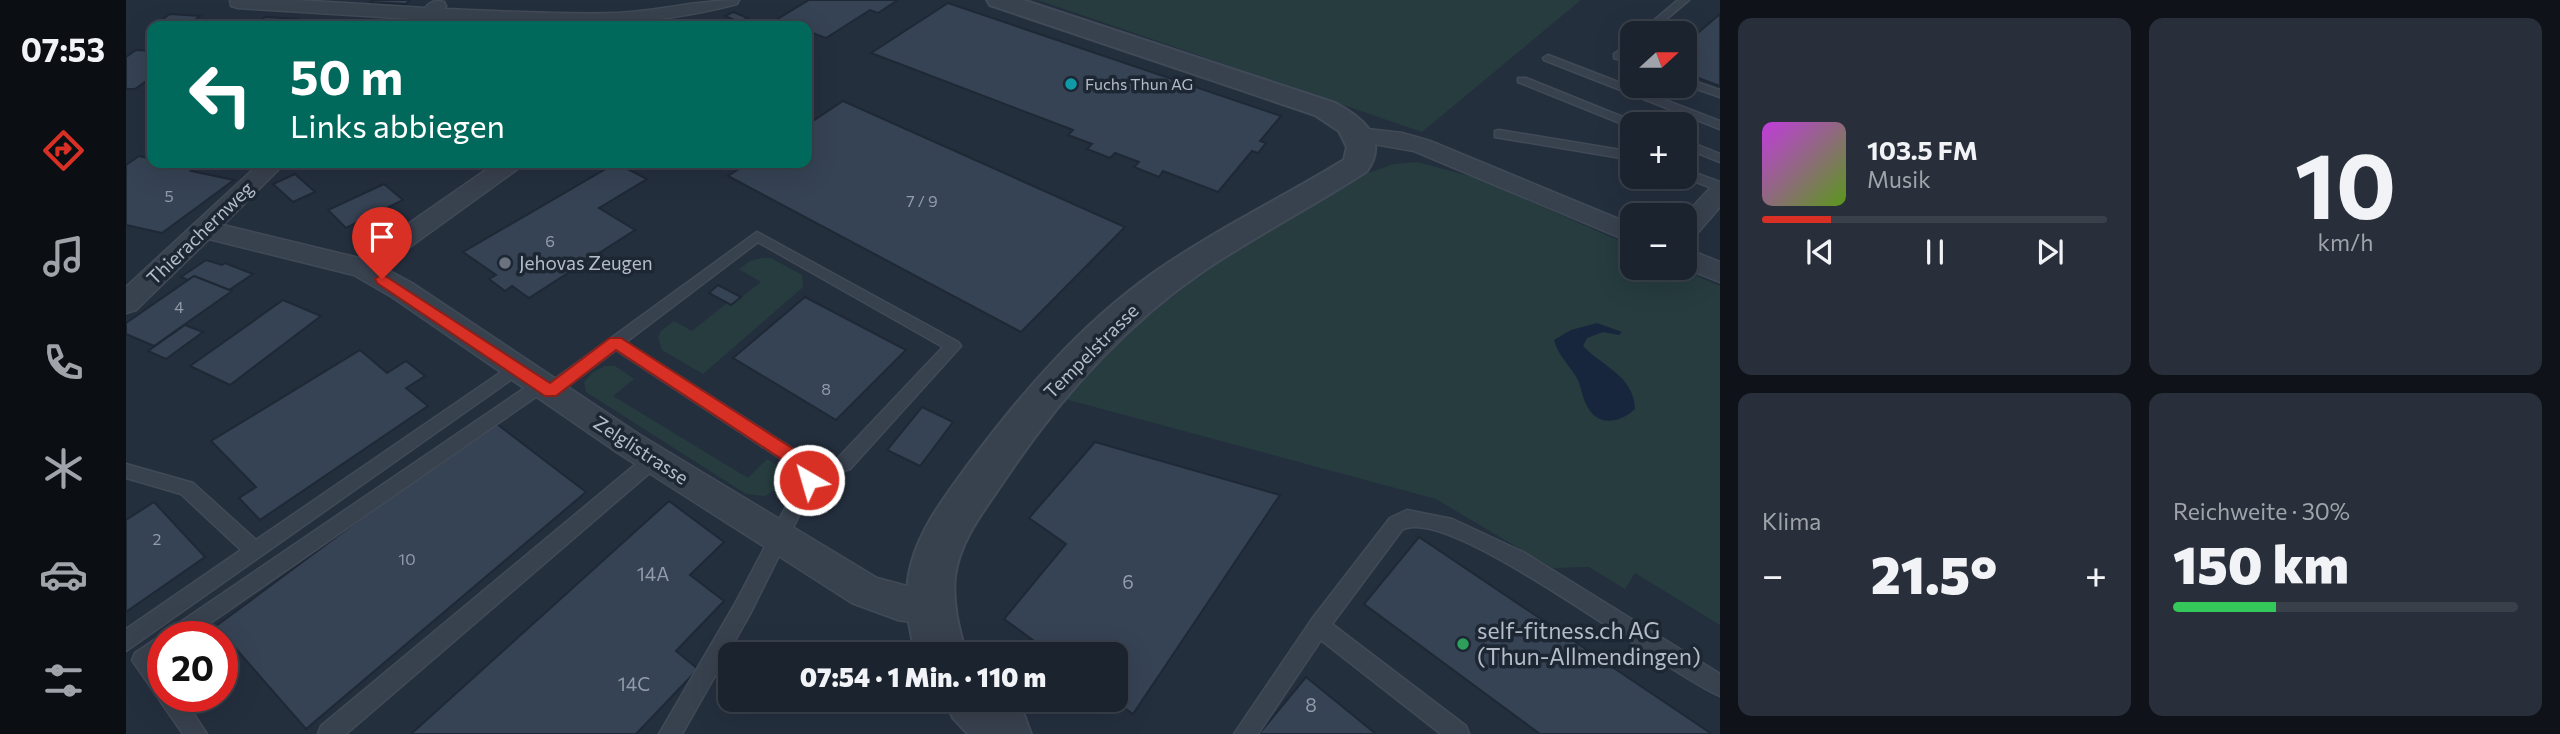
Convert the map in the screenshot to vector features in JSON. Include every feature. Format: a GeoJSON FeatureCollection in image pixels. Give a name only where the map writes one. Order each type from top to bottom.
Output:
{"type":"FeatureCollection","features":[{"type":"Feature","properties":{"kind":"street"},"geometry":{"type":"LineString","coordinates":[[240,0],[238,2],[429,13],[608,19],[687,11],[730,0]]}},
{"type":"Feature","properties":{"kind":"street"},"geometry":{"type":"LineString","coordinates":[[999,0],[1325,108],[1351,125],[1359,135],[1402,140],[1422,146],[1620,229]]}},
{"type":"Feature","properties":{"kind":"street","name":"Tempelstrasse"},"geometry":{"type":"LineString","coordinates":[[938,642],[931,608],[934,564],[947,534],[992,464],[1046,394],[1107,330],[1160,285],[1214,248],[1356,165],[1362,157],[1363,146],[1359,135]]}},
{"type":"Feature","properties":{"kind":"street","name":"Thierachernweg"},"geometry":{"type":"LineString","coordinates":[[126,303],[268,168]]}},
{"type":"Feature","properties":{"kind":"street"},"geometry":{"type":"LineString","coordinates":[[363,268],[504,168]]}},
{"type":"Feature","properties":{"kind":"street"},"geometry":{"type":"LineString","coordinates":[[1697,218],[1719,193]]}},
{"type":"Feature","properties":{"kind":"street","name":"Zelglistrasse"},"geometry":{"type":"LineString","coordinates":[[204,230],[232,234],[363,268],[401,290],[654,459],[873,594],[898,603],[931,608]]}},
{"type":"Feature","properties":{"kind":"street"},"geometry":{"type":"LineString","coordinates":[[1697,262],[1720,272]]}},
{"type":"Feature","properties":{"kind":"street"},"geometry":{"type":"LineString","coordinates":[[983,712],[1005,734]]}},
{"type":"Feature","properties":{"kind":"lane"},"geometry":{"type":"LineString","coordinates":[[1659,21],[1684,0]]}},
{"type":"Feature","properties":{"kind":"lane"},"geometry":{"type":"LineString","coordinates":[[1548,58],[1720,125]]}},
{"type":"Feature","properties":{"kind":"lane"},"geometry":{"type":"LineString","coordinates":[[1522,80],[1620,118]]}},
{"type":"Feature","properties":{"kind":"lane"},"geometry":{"type":"LineString","coordinates":[[1698,86],[1720,94]]}},
{"type":"Feature","properties":{"kind":"lane"},"geometry":{"type":"LineString","coordinates":[[1499,134],[1620,154]]}},
{"type":"Feature","properties":{"kind":"lane"},"geometry":{"type":"LineString","coordinates":[[1697,149],[1720,158]]}},
{"type":"Feature","properties":{"kind":"lane"},"geometry":{"type":"LineString","coordinates":[[1697,180],[1719,193]]}},
{"type":"Feature","properties":{"kind":"lane"},"geometry":{"type":"LineString","coordinates":[[126,641],[255,551],[536,381],[615,342],[757,236],[953,346],[844,464],[808,474]]}},
{"type":"Feature","properties":{"kind":"lane"},"geometry":{"type":"LineString","coordinates":[[615,342],[806,466],[809,480],[743,608],[670,734]]}},
{"type":"Feature","properties":{"kind":"lane"},"geometry":{"type":"LineString","coordinates":[[196,621],[536,381]]}},
{"type":"Feature","properties":{"kind":"lane"},"geometry":{"type":"LineString","coordinates":[[329,734],[654,459]]}},
{"type":"Feature","properties":{"kind":"lane"},"geometry":{"type":"LineString","coordinates":[[126,471],[187,488],[255,551]]}},
{"type":"Feature","properties":{"kind":"lane"},"geometry":{"type":"LineString","coordinates":[[1245,734],[1319,626],[1396,524],[1407,518],[1446,525],[1516,558],[1720,687]]}},
{"type":"Feature","properties":{"kind":"lane"},"geometry":{"type":"LineString","coordinates":[[1319,626],[1458,734]]}},
{"type":"Feature","properties":{"kind":"lane"},"geometry":{"type":"LineString","coordinates":[[181,712],[197,734]]}},
{"type":"Feature","properties":{"kind":"green space"},"geometry":{"type":"Polygon","coordinates":[[[1038,0],[1581,0],[1422,132],[1038,0]]]}},
{"type":"Feature","properties":{"kind":"green space"},"geometry":{"type":"Polygon","coordinates":[[[1417,162],[1480,179],[1620,241],[1620,280],[1697,280],[1697,276],[1720,286],[1720,625],[1635,573],[1625,589],[1589,567],[1552,568],[1436,499],[1065,399],[1121,338],[1201,274],[1357,177],[1394,164],[1417,162]]]}},
{"type":"Feature","properties":{"kind":"green space"},"geometry":{"type":"Polygon","coordinates":[[[771,258],[802,275],[803,287],[703,374],[662,350],[658,337],[661,331],[674,321],[692,331],[727,303],[731,305],[761,282],[739,269],[750,261],[771,258]]]}},
{"type":"Feature","properties":{"kind":"green space"},"geometry":{"type":"Polygon","coordinates":[[[605,366],[615,366],[634,379],[613,396],[748,478],[767,459],[784,470],[784,484],[765,496],[746,494],[586,392],[584,382],[593,372],[605,366]]]}},
{"type":"Feature","properties":{"kind":"water"},"geometry":{"type":"Polygon","coordinates":[[[1597,323],[1622,332],[1619,335],[1603,332],[1587,338],[1583,346],[1616,373],[1629,388],[1635,409],[1615,420],[1602,420],[1590,411],[1577,378],[1554,340],[1571,330],[1597,323]]]}},
{"type":"Feature","properties":{"kind":"building"},"geometry":{"type":"Polygon","coordinates":[[[410,0],[406,4],[371,2],[410,0]]]}},
{"type":"Feature","properties":{"kind":"building"},"geometry":{"type":"Polygon","coordinates":[[[809,0],[898,0],[878,13],[870,10],[826,38],[812,33],[812,21],[776,20],[809,0]]]}},
{"type":"Feature","properties":{"kind":"building","name":"Fuchs Thun AG"},"geometry":{"type":"Polygon","coordinates":[[[948,3],[1281,116],[1260,141],[1266,143],[1258,153],[1252,151],[1218,192],[1163,171],[1159,177],[1134,167],[1139,162],[1115,153],[1110,158],[1087,149],[1092,144],[1068,135],[1073,130],[871,53],[948,3]]]}},
{"type":"Feature","properties":{"kind":"building"},"geometry":{"type":"Polygon","coordinates":[[[733,12],[748,18],[737,21],[725,16],[733,12]]]}},
{"type":"Feature","properties":{"kind":"building"},"geometry":{"type":"Polygon","coordinates":[[[170,14],[200,16],[194,21],[160,21],[170,14]]]}},
{"type":"Feature","properties":{"kind":"building"},"geometry":{"type":"Polygon","coordinates":[[[1720,14],[1720,86],[1698,78],[1698,33],[1720,14]]]}},
{"type":"Feature","properties":{"kind":"building"},"geometry":{"type":"Polygon","coordinates":[[[265,17],[297,19],[295,21],[260,21],[265,17]]]}},
{"type":"Feature","properties":{"kind":"building"},"geometry":{"type":"Polygon","coordinates":[[[136,50],[147,51],[147,81],[135,89],[126,89],[126,57],[136,50]]]}},
{"type":"Feature","properties":{"kind":"building"},"geometry":{"type":"Polygon","coordinates":[[[843,101],[1125,227],[1021,332],[728,176],[740,168],[812,168],[812,122],[843,101]]]}},
{"type":"Feature","properties":{"kind":"building"},"geometry":{"type":"Polygon","coordinates":[[[139,156],[147,158],[147,168],[195,168],[191,171],[234,180],[162,233],[126,225],[126,165],[139,156]]]}},
{"type":"Feature","properties":{"kind":"building"},"geometry":{"type":"Polygon","coordinates":[[[607,168],[626,168],[647,179],[599,208],[635,230],[529,298],[512,286],[505,291],[489,279],[496,275],[463,252],[607,168]]]}},
{"type":"Feature","properties":{"kind":"building"},"geometry":{"type":"Polygon","coordinates":[[[295,174],[315,192],[293,202],[273,184],[295,174]]]}},
{"type":"Feature","properties":{"kind":"building"},"geometry":{"type":"Polygon","coordinates":[[[384,184],[403,200],[346,228],[328,210],[384,184]]]}},
{"type":"Feature","properties":{"kind":"building"},"geometry":{"type":"Polygon","coordinates":[[[206,260],[222,265],[225,263],[253,274],[229,290],[194,276],[188,280],[181,277],[206,260]]]}},
{"type":"Feature","properties":{"kind":"building"},"geometry":{"type":"Polygon","coordinates":[[[194,276],[232,291],[154,346],[126,334],[126,323],[194,276]]]}},
{"type":"Feature","properties":{"kind":"building"},"geometry":{"type":"Polygon","coordinates":[[[718,285],[741,297],[731,305],[709,293],[718,285]]]}},
{"type":"Feature","properties":{"kind":"building"},"geometry":{"type":"Polygon","coordinates":[[[805,297],[906,350],[836,420],[733,358],[805,297]]]}},
{"type":"Feature","properties":{"kind":"building"},"geometry":{"type":"Polygon","coordinates":[[[283,300],[321,316],[230,385],[190,366],[283,300]]]}},
{"type":"Feature","properties":{"kind":"building"},"geometry":{"type":"Polygon","coordinates":[[[185,325],[203,332],[166,359],[148,351],[185,325]]]}},
{"type":"Feature","properties":{"kind":"building"},"geometry":{"type":"Polygon","coordinates":[[[360,350],[387,373],[406,361],[425,376],[406,388],[428,406],[260,520],[239,498],[256,487],[211,441],[360,350]]]}},
{"type":"Feature","properties":{"kind":"building"},"geometry":{"type":"Polygon","coordinates":[[[922,407],[953,422],[920,466],[887,450],[922,407]]]}},
{"type":"Feature","properties":{"kind":"building"},"geometry":{"type":"Polygon","coordinates":[[[493,421],[586,492],[306,729],[238,651],[238,621],[223,621],[493,421]]]}},
{"type":"Feature","properties":{"kind":"building"},"geometry":{"type":"Polygon","coordinates":[[[1095,442],[1280,495],[1133,714],[1128,710],[1128,642],[1036,642],[1004,619],[1066,544],[1029,518],[1095,442]]]}},
{"type":"Feature","properties":{"kind":"building"},"geometry":{"type":"Polygon","coordinates":[[[669,501],[724,542],[690,575],[724,601],[676,651],[698,669],[636,734],[411,734],[669,501]]]}},
{"type":"Feature","properties":{"kind":"building"},"geometry":{"type":"Polygon","coordinates":[[[154,502],[205,557],[126,612],[126,520],[154,502]]]}},
{"type":"Feature","properties":{"kind":"building"},"geometry":{"type":"Polygon","coordinates":[[[1419,537],[1712,734],[1540,734],[1364,604],[1419,537]]]}},
{"type":"Feature","properties":{"kind":"building"},"geometry":{"type":"Polygon","coordinates":[[[1306,677],[1376,734],[1259,734],[1306,677]]]}},
{"type":"Feature","properties":{"kind":"place","name":"Fuchs Thun AG"},"geometry":{"type":"Point","coordinates":[1071,84]}},
{"type":"Feature","properties":{"kind":"place","name":"Jehovas Zeugen"},"geometry":{"type":"Point","coordinates":[505,263]}},
{"type":"Feature","properties":{"kind":"place","name":"self-fitness.ch AG (Thun-Allmendingen)"},"geometry":{"type":"Point","coordinates":[1463,644]}},
{"type":"Feature","properties":{"kind":"route"},"geometry":{"type":"LineString","coordinates":[[382,279],[550,391],[615,342],[806,466],[809,480]]}}]}
